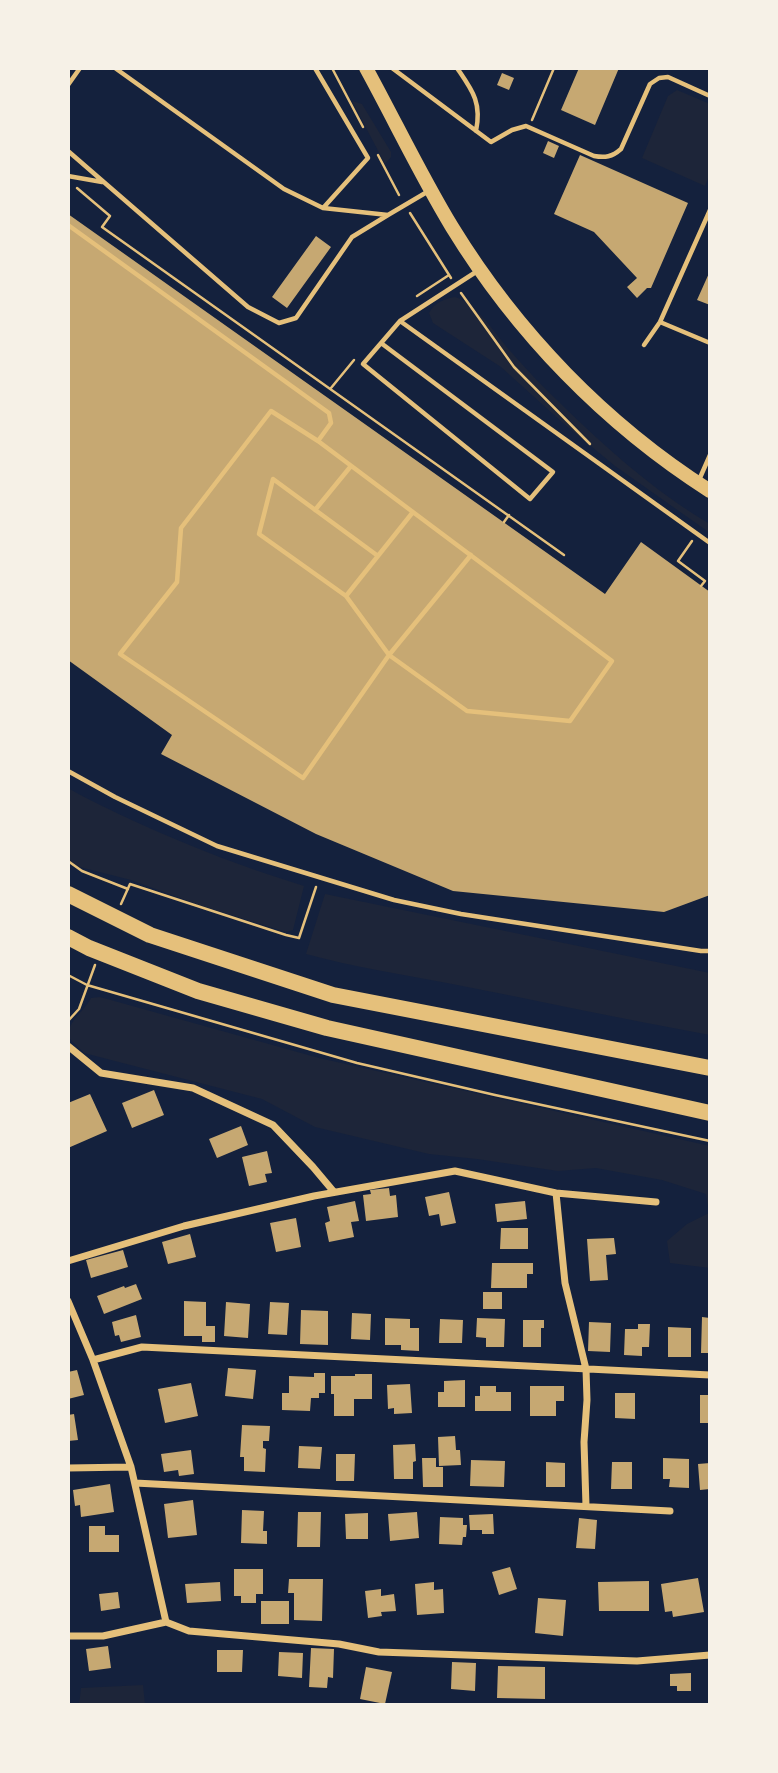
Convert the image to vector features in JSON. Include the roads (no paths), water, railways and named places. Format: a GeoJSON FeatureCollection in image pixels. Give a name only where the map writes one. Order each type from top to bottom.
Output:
{"type":"FeatureCollection","features":[{"type":"Feature","properties":{"kind":"main road"},"geometry":{"type":"LineString","coordinates":[[366,68],[452,226],[480,270],[521,324],[576,384],[634,437],[704,487]]}},
{"type":"Feature","properties":{"kind":"main road"},"geometry":{"type":"LineString","coordinates":[[68,894],[149,935],[333,995],[710,1068]]}},
{"type":"Feature","properties":{"kind":"main road"},"geometry":{"type":"LineString","coordinates":[[68,937],[89,948],[198,990],[327,1028],[710,1113]]}},
{"type":"Feature","properties":{"kind":"street"},"geometry":{"type":"LineString","coordinates":[[68,1046],[101,1073],[193,1088],[273,1125],[334,1192]]}},
{"type":"Feature","properties":{"kind":"street"},"geometry":{"type":"LineString","coordinates":[[68,1261],[184,1226],[334,1192],[455,1171],[556,1193],[656,1202]]}},
{"type":"Feature","properties":{"kind":"street"},"geometry":{"type":"LineString","coordinates":[[556,1193],[565,1283],[586,1369],[586,1506]]}},
{"type":"Feature","properties":{"kind":"street"},"geometry":{"type":"LineString","coordinates":[[68,1301],[93,1360],[131,1467],[166,1622]]}},
{"type":"Feature","properties":{"kind":"street"},"geometry":{"type":"LineString","coordinates":[[93,1360],[142,1347],[710,1375]]}},
{"type":"Feature","properties":{"kind":"street"},"geometry":{"type":"LineString","coordinates":[[68,1468],[131,1467]]}},
{"type":"Feature","properties":{"kind":"street"},"geometry":{"type":"LineString","coordinates":[[135,1483],[670,1511]]}},
{"type":"Feature","properties":{"kind":"street"},"geometry":{"type":"LineString","coordinates":[[68,1636],[103,1636],[166,1622],[189,1632],[339,1644],[379,1652],[637,1661],[710,1655]]}},
{"type":"Feature","properties":{"kind":"lane"},"geometry":{"type":"LineString","coordinates":[[68,85],[80,68]]}},
{"type":"Feature","properties":{"kind":"lane"},"geometry":{"type":"LineString","coordinates":[[115,68],[284,189],[323,208],[388,215]]}},
{"type":"Feature","properties":{"kind":"lane"},"geometry":{"type":"LineString","coordinates":[[315,68],[368,158],[323,208]]}},
{"type":"Feature","properties":{"kind":"lane"},"geometry":{"type":"LineString","coordinates":[[392,68],[491,142],[512,130],[526,126],[594,156],[607,157],[621,149],[650,84],[655,80],[668,77],[710,96]]}},
{"type":"Feature","properties":{"kind":"lane"},"geometry":{"type":"LineString","coordinates":[[457,68],[475,96],[479,112],[477,131]]}},
{"type":"Feature","properties":{"kind":"lane"},"geometry":{"type":"LineString","coordinates":[[68,152],[248,307],[279,323],[296,318],[352,237],[431,190]]}},
{"type":"Feature","properties":{"kind":"lane"},"geometry":{"type":"LineString","coordinates":[[68,179],[102,182]]}},
{"type":"Feature","properties":{"kind":"lane"},"geometry":{"type":"LineString","coordinates":[[644,345],[660,322],[710,210]]}},
{"type":"Feature","properties":{"kind":"lane"},"geometry":{"type":"LineString","coordinates":[[68,225],[329,412],[331,423],[318,441]]}},
{"type":"Feature","properties":{"kind":"lane"},"geometry":{"type":"LineString","coordinates":[[381,343],[553,472],[530,499],[363,364],[381,343],[401,321],[480,270]]}},
{"type":"Feature","properties":{"kind":"lane"},"geometry":{"type":"LineString","coordinates":[[401,321],[710,543]]}},
{"type":"Feature","properties":{"kind":"lane"},"geometry":{"type":"LineString","coordinates":[[660,322],[710,343]]}},
{"type":"Feature","properties":{"kind":"lane"},"geometry":{"type":"LineString","coordinates":[[378,556],[273,479],[259,534],[346,596],[389,655],[467,711],[570,721],[612,661],[471,555],[318,441],[271,411],[181,528],[177,582],[120,654],[303,778],[389,655],[471,555]]}},
{"type":"Feature","properties":{"kind":"lane"},"geometry":{"type":"LineString","coordinates":[[704,487],[710,455]]}},
{"type":"Feature","properties":{"kind":"lane"},"geometry":{"type":"LineString","coordinates":[[316,510],[351,466]]}},
{"type":"Feature","properties":{"kind":"lane"},"geometry":{"type":"LineString","coordinates":[[346,596],[413,512]]}},
{"type":"Feature","properties":{"kind":"lane"},"geometry":{"type":"LineString","coordinates":[[68,771],[217,846],[394,900],[460,914],[710,951]]}}]}
